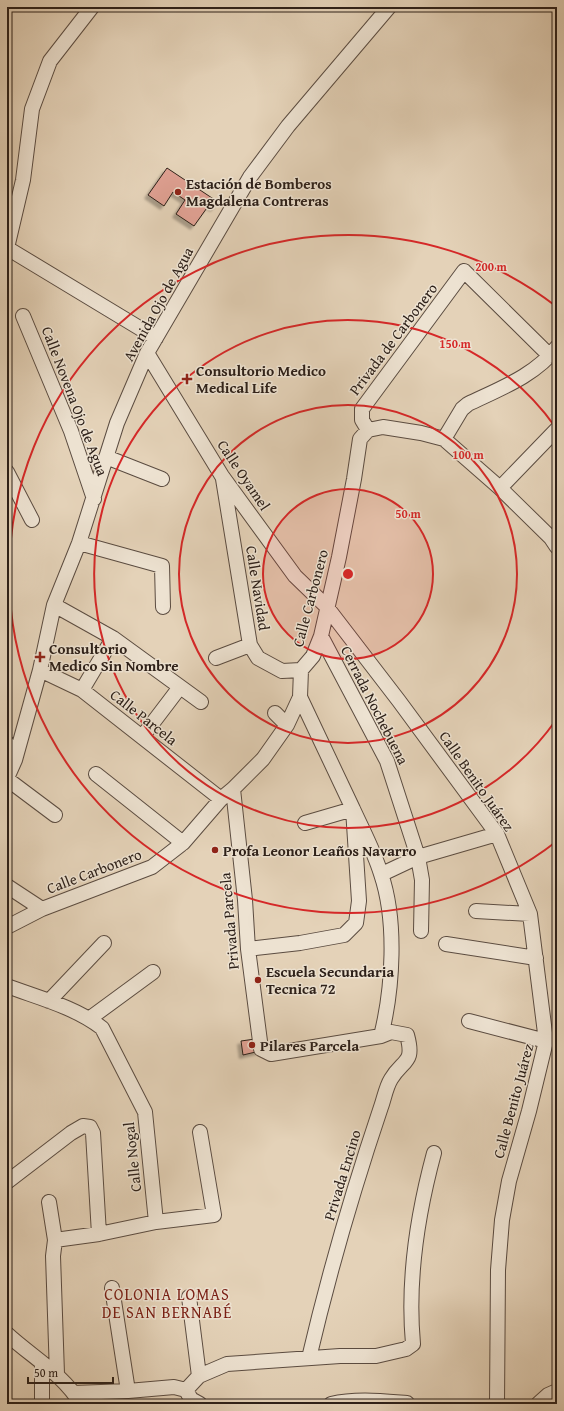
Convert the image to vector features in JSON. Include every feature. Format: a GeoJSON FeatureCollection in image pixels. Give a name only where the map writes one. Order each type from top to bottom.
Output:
{"type":"FeatureCollection","features":[{"type":"Feature","properties":{"kind":"street"},"geometry":{"type":"LineString","coordinates":[[92,7],[50,61],[32,109],[23,180],[7,248],[156,338]]}},
{"type":"Feature","properties":{"kind":"street","name":"Avenida Ojo de Agua"},"geometry":{"type":"LineString","coordinates":[[7,779],[15,760],[40,670],[54,605],[80,543],[117,423],[147,353],[250,177],[288,126],[389,7]]}},
{"type":"Feature","properties":{"kind":"street","name":"Privada de Carbonero"},"geometry":{"type":"LineString","coordinates":[[368,430],[362,420],[362,409],[464,271],[553,352]]}},
{"type":"Feature","properties":{"kind":"street","name":"Calle Novena Ojo de Agua"},"geometry":{"type":"LineString","coordinates":[[23,316],[71,430],[94,498]]}},
{"type":"Feature","properties":{"kind":"street"},"geometry":{"type":"LineString","coordinates":[[444,439],[462,409],[468,404],[530,373],[553,352]]}},
{"type":"Feature","properties":{"kind":"street","name":"Calle Oyamel"},"geometry":{"type":"LineString","coordinates":[[147,353],[222,476],[295,576],[326,606]]}},
{"type":"Feature","properties":{"kind":"street"},"geometry":{"type":"LineString","coordinates":[[368,430],[383,427],[421,433],[444,439],[555,538]]}},
{"type":"Feature","properties":{"kind":"street"},"geometry":{"type":"LineString","coordinates":[[500,488],[557,429]]}},
{"type":"Feature","properties":{"kind":"street","name":"Calle Carbonero"},"geometry":{"type":"LineString","coordinates":[[7,927],[42,910],[152,867],[183,843],[221,799],[233,790],[263,759],[287,725],[300,697],[301,670],[313,656],[321,636],[326,606],[339,557],[360,439],[368,430]]}},
{"type":"Feature","properties":{"kind":"street"},"geometry":{"type":"LineString","coordinates":[[106,457],[162,479]]}},
{"type":"Feature","properties":{"kind":"street"},"geometry":{"type":"LineString","coordinates":[[7,472],[32,520]]}},
{"type":"Feature","properties":{"kind":"street","name":"Calle Navidad"},"geometry":{"type":"LineString","coordinates":[[222,476],[250,645],[258,658],[282,671],[301,670]]}},
{"type":"Feature","properties":{"kind":"street"},"geometry":{"type":"LineString","coordinates":[[80,543],[162,566],[163,607]]}},
{"type":"Feature","properties":{"kind":"street"},"geometry":{"type":"LineString","coordinates":[[54,605],[113,638],[201,702]]}},
{"type":"Feature","properties":{"kind":"street","name":"Calle Benito Juárez"},"geometry":{"type":"LineString","coordinates":[[326,606],[399,701],[497,834],[530,914],[546,1041],[529,1111],[509,1181],[502,1220],[498,1270],[497,1404]]}},
{"type":"Feature","properties":{"kind":"street","name":"Cerrada Nochebuena"},"geometry":{"type":"LineString","coordinates":[[321,636],[387,761],[418,857],[422,880],[421,931]]}},
{"type":"Feature","properties":{"kind":"street"},"geometry":{"type":"LineString","coordinates":[[82,690],[113,638]]}},
{"type":"Feature","properties":{"kind":"street"},"geometry":{"type":"LineString","coordinates":[[216,658],[250,645]]}},
{"type":"Feature","properties":{"kind":"street","name":"Calle Parcela"},"geometry":{"type":"LineString","coordinates":[[40,670],[82,690],[221,799]]}},
{"type":"Feature","properties":{"kind":"street"},"geometry":{"type":"LineString","coordinates":[[142,737],[180,687]]}},
{"type":"Feature","properties":{"kind":"street"},"geometry":{"type":"LineString","coordinates":[[300,697],[382,874],[389,902],[391,943],[388,997],[381,1036]]}},
{"type":"Feature","properties":{"kind":"street"},"geometry":{"type":"LineString","coordinates":[[275,713],[287,725]]}},
{"type":"Feature","properties":{"kind":"street"},"geometry":{"type":"LineString","coordinates":[[7,742],[15,760]]}},
{"type":"Feature","properties":{"kind":"street"},"geometry":{"type":"LineString","coordinates":[[96,774],[183,843]]}},
{"type":"Feature","properties":{"kind":"street"},"geometry":{"type":"LineString","coordinates":[[7,779],[55,815]]}},
{"type":"Feature","properties":{"kind":"street","name":"Privada Parcela"},"geometry":{"type":"LineString","coordinates":[[233,790],[245,900],[248,949],[261,1049],[271,1054],[381,1036]]}},
{"type":"Feature","properties":{"kind":"street"},"geometry":{"type":"LineString","coordinates":[[305,823],[353,809]]}},
{"type":"Feature","properties":{"kind":"street"},"geometry":{"type":"LineString","coordinates":[[248,949],[300,943],[344,935],[356,923],[359,901],[353,809]]}},
{"type":"Feature","properties":{"kind":"street"},"geometry":{"type":"LineString","coordinates":[[382,874],[418,857],[497,834]]}},
{"type":"Feature","properties":{"kind":"street"},"geometry":{"type":"LineString","coordinates":[[7,886],[42,910]]}},
{"type":"Feature","properties":{"kind":"street"},"geometry":{"type":"LineString","coordinates":[[476,911],[530,914]]}},
{"type":"Feature","properties":{"kind":"street"},"geometry":{"type":"LineString","coordinates":[[49,1001],[104,943]]}},
{"type":"Feature","properties":{"kind":"street"},"geometry":{"type":"LineString","coordinates":[[446,944],[536,958]]}},
{"type":"Feature","properties":{"kind":"street"},"geometry":{"type":"LineString","coordinates":[[90,1018],[153,972]]}},
{"type":"Feature","properties":{"kind":"street","name":"Calle Nogal"},"geometry":{"type":"LineString","coordinates":[[7,986],[90,1018],[102,1028],[145,1112],[156,1222]]}},
{"type":"Feature","properties":{"kind":"street"},"geometry":{"type":"LineString","coordinates":[[468,1020],[546,1041]]}},
{"type":"Feature","properties":{"kind":"street","name":"Privada Encino"},"geometry":{"type":"LineString","coordinates":[[309,1358],[326,1285],[378,1114],[390,1079],[407,1062],[410,1047],[407,1035],[391,1032],[381,1036]]}},
{"type":"Feature","properties":{"kind":"street"},"geometry":{"type":"LineString","coordinates":[[7,1182],[71,1133],[83,1126],[90,1127],[93,1133],[99,1234]]}},
{"type":"Feature","properties":{"kind":"street"},"geometry":{"type":"LineString","coordinates":[[54,1240],[99,1234],[156,1222],[214,1215],[200,1132]]}},
{"type":"Feature","properties":{"kind":"street"},"geometry":{"type":"LineString","coordinates":[[186,1390],[199,1376],[227,1364],[309,1358],[376,1356],[406,1349],[413,1344],[412,1270],[418,1223],[434,1153]]}},
{"type":"Feature","properties":{"kind":"street"},"geometry":{"type":"LineString","coordinates":[[49,1202],[54,1240],[53,1256],[57,1374]]}},
{"type":"Feature","properties":{"kind":"street"},"geometry":{"type":"LineString","coordinates":[[112,1288],[128,1391]]}},
{"type":"Feature","properties":{"kind":"street"},"geometry":{"type":"LineString","coordinates":[[189,1297],[199,1376]]}},
{"type":"Feature","properties":{"kind":"street"},"geometry":{"type":"LineString","coordinates":[[7,1334],[57,1374],[78,1398],[128,1391],[174,1387],[186,1390],[191,1399],[200,1404]]}},
{"type":"Feature","properties":{"kind":"street"},"geometry":{"type":"LineString","coordinates":[[42,1363],[40,1389],[42,1404]]}},
{"type":"Feature","properties":{"kind":"street"},"geometry":{"type":"LineString","coordinates":[[538,1404],[548,1395],[557,1392]]}},
{"type":"Feature","properties":{"kind":"street"},"geometry":{"type":"LineString","coordinates":[[553,1404],[557,1392]]}},
{"type":"Feature","properties":{"kind":"street"},"geometry":{"type":"LineString","coordinates":[[331,1404],[374,1400],[407,1403]]}},
{"type":"Feature","properties":{"kind":"building"},"geometry":{"type":"Polygon","coordinates":[[[167,168],[218,202],[214,208],[209,205],[194,226],[176,214],[185,200],[173,192],[164,206],[148,195],[167,168]]]}},
{"type":"Feature","properties":{"kind":"building","name":"Pilares Parcela"},"geometry":{"type":"Polygon","coordinates":[[[262,1038],[264,1050],[243,1055],[241,1041],[262,1038]]]}},
{"type":"Feature","properties":{"kind":"place","name":"Estación de Bomberos Magdalena Contreras"},"geometry":{"type":"Point","coordinates":[178,192]}},
{"type":"Feature","properties":{"kind":"place","name":"Consultorio Medico Medical Life"},"geometry":{"type":"Point","coordinates":[187,379]}},
{"type":"Feature","properties":{"kind":"place","name":"Consultorio Medico Sin Nombre"},"geometry":{"type":"Point","coordinates":[40,657]}},
{"type":"Feature","properties":{"kind":"place","name":"Profa Leonor Leaños Navarro"},"geometry":{"type":"Point","coordinates":[215,850]}},
{"type":"Feature","properties":{"kind":"place","name":"Escuela Secundaria Tecnica 72"},"geometry":{"type":"Point","coordinates":[258,980]}},
{"type":"Feature","properties":{"kind":"place","name":"Pilares Parcela"},"geometry":{"type":"Point","coordinates":[252,1045]}},
{"type":"Feature","properties":{"kind":"district","name":"COLONIA LOMAS DE SAN BERNABÉ"},"geometry":{"type":"Point","coordinates":[167,1303]}}]}
